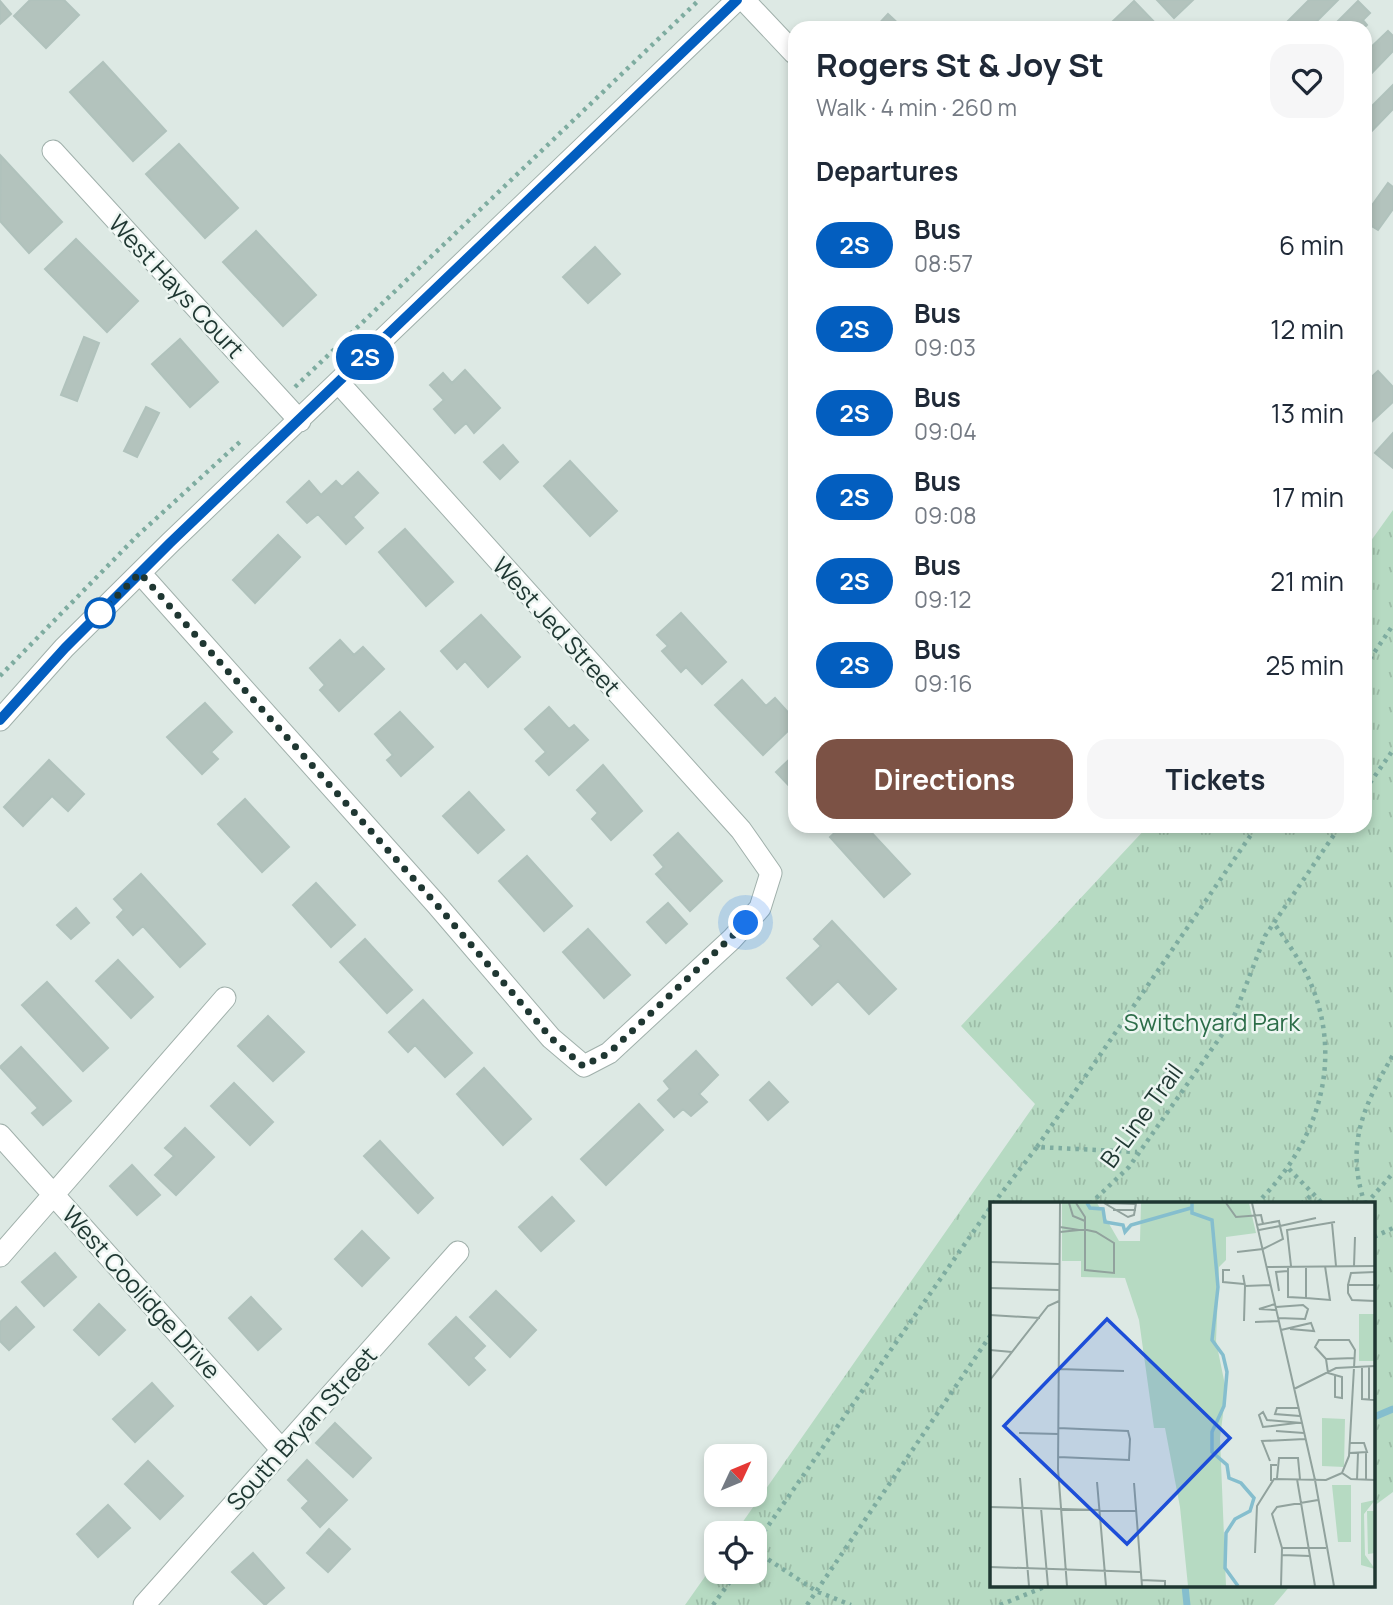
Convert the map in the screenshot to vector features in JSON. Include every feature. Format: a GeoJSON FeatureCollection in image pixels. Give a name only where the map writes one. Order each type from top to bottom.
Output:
{"type":"FeatureCollection","features":[{"type":"Feature","properties":{"kind":"street"},"geometry":{"type":"LineString","coordinates":[[0,720],[65,648],[140,573],[737,0]]}},
{"type":"Feature","properties":{"kind":"street"},"geometry":{"type":"LineString","coordinates":[[744,0],[788,47]]}},
{"type":"Feature","properties":{"kind":"street","name":"West Hays Court"},"geometry":{"type":"LineString","coordinates":[[53,151],[300,421]]}},
{"type":"Feature","properties":{"kind":"street","name":"West Jed Street"},"geometry":{"type":"LineString","coordinates":[[140,573],[437,905],[551,1038],[583,1066],[609,1053],[732,939],[760,908],[771,873],[732,820],[338,382]]}},
{"type":"Feature","properties":{"kind":"street"},"geometry":{"type":"LineString","coordinates":[[0,1256],[225,998]]}},
{"type":"Feature","properties":{"kind":"street","name":"West Coolidge Drive"},"geometry":{"type":"LineString","coordinates":[[0,1135],[282,1450]]}},
{"type":"Feature","properties":{"kind":"street","name":"South Bryan Street"},"geometry":{"type":"LineString","coordinates":[[145,1605],[458,1252]]}},
{"type":"Feature","properties":{"kind":"path"},"geometry":{"type":"LineString","coordinates":[[296,386],[699,0]]}},
{"type":"Feature","properties":{"kind":"path"},"geometry":{"type":"LineString","coordinates":[[0,676],[138,536],[250,432]]}},
{"type":"Feature","properties":{"kind":"path"},"geometry":{"type":"LineString","coordinates":[[1372,656],[1393,625]]}},
{"type":"Feature","properties":{"kind":"path"},"geometry":{"type":"LineString","coordinates":[[1372,780],[1393,750]]}},
{"type":"Feature","properties":{"kind":"path"},"geometry":{"type":"LineString","coordinates":[[994,1202],[1037,1147],[1252,833]]}},
{"type":"Feature","properties":{"kind":"path","name":"B-Line Trail"},"geometry":{"type":"LineString","coordinates":[[1092,1202],[1129,1167],[1233,1019],[1255,955],[1335,833]]}},
{"type":"Feature","properties":{"kind":"path"},"geometry":{"type":"LineString","coordinates":[[1258,1202],[1289,1169],[1307,1138],[1322,1094],[1325,1048],[1318,1006],[1306,974],[1274,923]]}},
{"type":"Feature","properties":{"kind":"path"},"geometry":{"type":"LineString","coordinates":[[1364,1202],[1356,1175],[1360,1125],[1373,1089],[1393,1055]]}},
{"type":"Feature","properties":{"kind":"path"},"geometry":{"type":"LineString","coordinates":[[1037,1147],[1137,1152]]}},
{"type":"Feature","properties":{"kind":"path"},"geometry":{"type":"LineString","coordinates":[[1289,1169],[1321,1202]]}},
{"type":"Feature","properties":{"kind":"path"},"geometry":{"type":"LineString","coordinates":[[1367,1202],[1393,1173]]}},
{"type":"Feature","properties":{"kind":"path"},"geometry":{"type":"LineString","coordinates":[[1303,1202],[1313,1194]]}},
{"type":"Feature","properties":{"kind":"path"},"geometry":{"type":"LineString","coordinates":[[767,1529],[990,1208]]}},
{"type":"Feature","properties":{"kind":"path"},"geometry":{"type":"LineString","coordinates":[[1376,1236],[1393,1228]]}},
{"type":"Feature","properties":{"kind":"path"},"geometry":{"type":"LineString","coordinates":[[807,1605],[990,1336]]}},
{"type":"Feature","properties":{"kind":"path"},"geometry":{"type":"LineString","coordinates":[[767,1557],[816,1591],[851,1605]]}},
{"type":"Feature","properties":{"kind":"path"},"geometry":{"type":"LineString","coordinates":[[713,1605],[728,1584]]}},
{"type":"Feature","properties":{"kind":"path"},"geometry":{"type":"LineString","coordinates":[[1000,1605],[1042,1588]]}},
{"type":"Feature","properties":{"kind":"green space","name":"Switchyard Park"},"geometry":{"type":"Polygon","coordinates":[[[1393,510],[1393,1492],[1376,1505],[1376,1202],[990,1202],[990,1588],[1288,1588],[1274,1605],[685,1605],[704,1578],[704,1584],[767,1584],[767,1521],[743,1521],[753,1507],[767,1507],[767,1487],[1035,1104],[961,1026],[1141,833],[1372,833],[1372,539],[1393,510]]]}},
{"type":"Feature","properties":{"kind":"building"},"geometry":{"type":"Polygon","coordinates":[[[30,0],[64,0],[79,15],[46,48],[14,16],[30,0]]]}},
{"type":"Feature","properties":{"kind":"building"},"geometry":{"type":"Polygon","coordinates":[[[1157,0],[1193,0],[1174,18],[1157,0]]]}},
{"type":"Feature","properties":{"kind":"building"},"geometry":{"type":"Polygon","coordinates":[[[1309,0],[1338,0],[1317,21],[1288,21],[1309,0]]]}},
{"type":"Feature","properties":{"kind":"building"},"geometry":{"type":"Polygon","coordinates":[[[0,1],[11,14],[0,24],[0,1]]]}},
{"type":"Feature","properties":{"kind":"building"},"geometry":{"type":"Polygon","coordinates":[[[1134,1],[1153,21],[1113,21],[1134,1]]]}},
{"type":"Feature","properties":{"kind":"building"},"geometry":{"type":"Polygon","coordinates":[[[1358,1],[1370,13],[1364,21],[1338,21],[1358,1]]]}},
{"type":"Feature","properties":{"kind":"building"},"geometry":{"type":"Polygon","coordinates":[[[888,14],[896,21],[882,21],[888,14]]]}},
{"type":"Feature","properties":{"kind":"building"},"geometry":{"type":"Polygon","coordinates":[[[1388,31],[1393,36],[1393,51],[1372,73],[1372,46],[1388,31]]]}},
{"type":"Feature","properties":{"kind":"building"},"geometry":{"type":"Polygon","coordinates":[[[103,62],[166,131],[133,161],[70,92],[103,62]]]}},
{"type":"Feature","properties":{"kind":"building"},"geometry":{"type":"Polygon","coordinates":[[[1393,85],[1393,109],[1372,131],[1372,106],[1393,85]]]}},
{"type":"Feature","properties":{"kind":"building"},"geometry":{"type":"Polygon","coordinates":[[[179,144],[238,208],[205,238],[146,174],[179,144]]]}},
{"type":"Feature","properties":{"kind":"building"},"geometry":{"type":"Polygon","coordinates":[[[1,156],[62,222],[29,253],[0,221],[1,156]]]}},
{"type":"Feature","properties":{"kind":"building"},"geometry":{"type":"Polygon","coordinates":[[[1388,183],[1393,187],[1393,209],[1378,230],[1372,226],[1372,205],[1388,183]]]}},
{"type":"Feature","properties":{"kind":"building"},"geometry":{"type":"Polygon","coordinates":[[[256,231],[316,295],[283,326],[223,262],[256,231]]]}},
{"type":"Feature","properties":{"kind":"building"},"geometry":{"type":"Polygon","coordinates":[[[76,239],[138,301],[107,332],[45,269],[76,239]]]}},
{"type":"Feature","properties":{"kind":"building"},"geometry":{"type":"Polygon","coordinates":[[[595,247],[620,274],[588,303],[563,277],[595,247]]]}},
{"type":"Feature","properties":{"kind":"building"},"geometry":{"type":"Polygon","coordinates":[[[84,337],[99,343],[77,401],[61,395],[84,337]]]}},
{"type":"Feature","properties":{"kind":"building"},"geometry":{"type":"Polygon","coordinates":[[[180,339],[218,382],[190,407],[152,364],[180,339]]]}},
{"type":"Feature","properties":{"kind":"building"},"geometry":{"type":"Polygon","coordinates":[[[465,370],[500,408],[474,433],[466,423],[455,433],[434,409],[444,400],[430,385],[443,373],[452,383],[465,370]]]}},
{"type":"Feature","properties":{"kind":"building"},"geometry":{"type":"Polygon","coordinates":[[[1378,371],[1393,387],[1393,402],[1372,422],[1372,377],[1378,371]]]}},
{"type":"Feature","properties":{"kind":"building"},"geometry":{"type":"Polygon","coordinates":[[[146,407],[159,413],[137,457],[124,451],[146,407]]]}},
{"type":"Feature","properties":{"kind":"building"},"geometry":{"type":"Polygon","coordinates":[[[1393,433],[1393,468],[1375,453],[1393,433]]]}},
{"type":"Feature","properties":{"kind":"building"},"geometry":{"type":"Polygon","coordinates":[[[503,445],[518,462],[500,479],[484,462],[503,445]]]}},
{"type":"Feature","properties":{"kind":"building"},"geometry":{"type":"Polygon","coordinates":[[[570,461],[617,511],[590,536],[544,486],[570,461]]]}},
{"type":"Feature","properties":{"kind":"building"},"geometry":{"type":"Polygon","coordinates":[[[358,472],[378,493],[353,517],[363,528],[346,544],[318,514],[307,523],[287,502],[309,481],[321,495],[336,481],[342,487],[358,472]]]}},
{"type":"Feature","properties":{"kind":"building"},"geometry":{"type":"Polygon","coordinates":[[[405,529],[453,582],[426,606],[379,552],[405,529]]]}},
{"type":"Feature","properties":{"kind":"building"},"geometry":{"type":"Polygon","coordinates":[[[278,535],[300,557],[255,603],[233,580],[278,535]]]}},
{"type":"Feature","properties":{"kind":"building"},"geometry":{"type":"Polygon","coordinates":[[[681,613],[726,662],[702,684],[686,667],[681,672],[662,651],[668,646],[657,635],[681,613]]]}},
{"type":"Feature","properties":{"kind":"building"},"geometry":{"type":"Polygon","coordinates":[[[481,615],[520,657],[488,687],[465,661],[457,669],[441,651],[481,615]]]}},
{"type":"Feature","properties":{"kind":"building"},"geometry":{"type":"Polygon","coordinates":[[[340,640],[354,655],[363,647],[384,669],[339,711],[320,690],[325,685],[310,668],[340,640]]]}},
{"type":"Feature","properties":{"kind":"building"},"geometry":{"type":"Polygon","coordinates":[[[742,680],[766,706],[775,698],[788,712],[788,731],[763,755],[715,705],[742,680]]]}},
{"type":"Feature","properties":{"kind":"building"},"geometry":{"type":"Polygon","coordinates":[[[205,703],[232,732],[211,752],[218,759],[202,774],[167,737],[205,703]]]}},
{"type":"Feature","properties":{"kind":"building"},"geometry":{"type":"Polygon","coordinates":[[[549,707],[569,729],[574,725],[588,740],[549,775],[536,761],[546,752],[525,729],[549,707]]]}},
{"type":"Feature","properties":{"kind":"building"},"geometry":{"type":"Polygon","coordinates":[[[400,712],[433,747],[401,776],[387,760],[393,755],[375,734],[400,712]]]}},
{"type":"Feature","properties":{"kind":"building"},"geometry":{"type":"Polygon","coordinates":[[[49,760],[84,794],[68,811],[52,796],[23,826],[4,807],[49,760]]]}},
{"type":"Feature","properties":{"kind":"building"},"geometry":{"type":"Polygon","coordinates":[[[788,761],[788,785],[776,772],[788,761]]]}},
{"type":"Feature","properties":{"kind":"building"},"geometry":{"type":"Polygon","coordinates":[[[603,765],[642,811],[611,840],[592,819],[598,813],[577,790],[603,765]]]}},
{"type":"Feature","properties":{"kind":"building"},"geometry":{"type":"Polygon","coordinates":[[[469,792],[504,830],[478,853],[443,816],[469,792]]]}},
{"type":"Feature","properties":{"kind":"building"},"geometry":{"type":"Polygon","coordinates":[[[245,799],[289,847],[262,872],[218,824],[245,799]]]}},
{"type":"Feature","properties":{"kind":"building"},"geometry":{"type":"Polygon","coordinates":[[[678,833],[722,881],[690,911],[656,874],[664,867],[654,855],[678,833]]]}},
{"type":"Feature","properties":{"kind":"building"},"geometry":{"type":"Polygon","coordinates":[[[834,833],[872,833],[910,874],[884,897],[830,837],[834,833]]]}},
{"type":"Feature","properties":{"kind":"building"},"geometry":{"type":"Polygon","coordinates":[[[527,856],[572,906],[544,931],[499,881],[527,856]]]}},
{"type":"Feature","properties":{"kind":"building"},"geometry":{"type":"Polygon","coordinates":[[[141,874],[205,944],[180,967],[143,926],[133,935],[117,917],[124,910],[114,899],[141,874]]]}},
{"type":"Feature","properties":{"kind":"building"},"geometry":{"type":"Polygon","coordinates":[[[316,883],[355,925],[331,947],[293,905],[316,883]]]}},
{"type":"Feature","properties":{"kind":"building"},"geometry":{"type":"Polygon","coordinates":[[[668,903],[687,924],[666,943],[647,922],[668,903]]]}},
{"type":"Feature","properties":{"kind":"building"},"geometry":{"type":"Polygon","coordinates":[[[76,908],[89,923],[71,939],[57,925],[76,908]]]}},
{"type":"Feature","properties":{"kind":"building"},"geometry":{"type":"Polygon","coordinates":[[[832,921],[896,989],[869,1014],[838,981],[812,1005],[787,978],[821,946],[814,939],[832,921]]]}},
{"type":"Feature","properties":{"kind":"building"},"geometry":{"type":"Polygon","coordinates":[[[588,929],[630,975],[604,998],[563,952],[588,929]]]}},
{"type":"Feature","properties":{"kind":"building"},"geometry":{"type":"Polygon","coordinates":[[[365,939],[412,990],[387,1013],[340,962],[365,939]]]}},
{"type":"Feature","properties":{"kind":"building"},"geometry":{"type":"Polygon","coordinates":[[[118,960],[153,997],[131,1018],[96,981],[118,960]]]}},
{"type":"Feature","properties":{"kind":"building"},"geometry":{"type":"Polygon","coordinates":[[[47,982],[108,1048],[83,1071],[22,1005],[47,982]]]}},
{"type":"Feature","properties":{"kind":"building"},"geometry":{"type":"Polygon","coordinates":[[[423,1000],[472,1053],[445,1077],[415,1045],[408,1052],[389,1032],[423,1000]]]}},
{"type":"Feature","properties":{"kind":"building"},"geometry":{"type":"Polygon","coordinates":[[[268,1016],[304,1052],[273,1081],[238,1046],[268,1016]]]}},
{"type":"Feature","properties":{"kind":"building"},"geometry":{"type":"Polygon","coordinates":[[[21,1047],[71,1101],[43,1125],[32,1113],[38,1108],[0,1067],[21,1047]]]}},
{"type":"Feature","properties":{"kind":"building"},"geometry":{"type":"Polygon","coordinates":[[[696,1051],[718,1075],[699,1094],[707,1102],[691,1116],[683,1109],[674,1117],[658,1100],[670,1089],[664,1081],[696,1051]]]}},
{"type":"Feature","properties":{"kind":"building"},"geometry":{"type":"Polygon","coordinates":[[[484,1068],[531,1119],[503,1145],[457,1094],[484,1068]]]}},
{"type":"Feature","properties":{"kind":"building"},"geometry":{"type":"Polygon","coordinates":[[[769,1082],[788,1102],[768,1120],[750,1100],[769,1082]]]}},
{"type":"Feature","properties":{"kind":"building"},"geometry":{"type":"Polygon","coordinates":[[[234,1083],[273,1122],[250,1145],[211,1106],[234,1083]]]}},
{"type":"Feature","properties":{"kind":"building"},"geometry":{"type":"Polygon","coordinates":[[[639,1104],[663,1130],[606,1185],[581,1159],[639,1104]]]}},
{"type":"Feature","properties":{"kind":"building"},"geometry":{"type":"Polygon","coordinates":[[[185,1128],[214,1157],[176,1195],[155,1175],[174,1156],[165,1148],[185,1128]]]}},
{"type":"Feature","properties":{"kind":"building"},"geometry":{"type":"Polygon","coordinates":[[[380,1141],[433,1198],[418,1213],[364,1156],[380,1141]]]}},
{"type":"Feature","properties":{"kind":"building"},"geometry":{"type":"Polygon","coordinates":[[[132,1165],[160,1195],[137,1215],[110,1186],[132,1165]]]}},
{"type":"Feature","properties":{"kind":"building"},"geometry":{"type":"Polygon","coordinates":[[[552,1197],[574,1221],[541,1251],[519,1227],[552,1197]]]}},
{"type":"Feature","properties":{"kind":"building"},"geometry":{"type":"Polygon","coordinates":[[[362,1231],[389,1258],[362,1286],[335,1259],[362,1231]]]}},
{"type":"Feature","properties":{"kind":"building"},"geometry":{"type":"Polygon","coordinates":[[[55,1253],[76,1277],[44,1306],[22,1282],[55,1253]]]}},
{"type":"Feature","properties":{"kind":"building"},"geometry":{"type":"Polygon","coordinates":[[[496,1291],[536,1330],[510,1357],[470,1317],[496,1291]]]}},
{"type":"Feature","properties":{"kind":"building"},"geometry":{"type":"Polygon","coordinates":[[[251,1297],[281,1329],[258,1350],[229,1318],[251,1297]]]}},
{"type":"Feature","properties":{"kind":"building"},"geometry":{"type":"Polygon","coordinates":[[[99,1304],[125,1330],[99,1355],[74,1330],[99,1304]]]}},
{"type":"Feature","properties":{"kind":"building"},"geometry":{"type":"Polygon","coordinates":[[[16,1307],[34,1327],[9,1350],[0,1341],[0,1322],[16,1307]]]}},
{"type":"Feature","properties":{"kind":"building"},"geometry":{"type":"Polygon","coordinates":[[[456,1317],[485,1346],[473,1358],[485,1370],[469,1385],[429,1344],[456,1317]]]}},
{"type":"Feature","properties":{"kind":"building"},"geometry":{"type":"Polygon","coordinates":[[[152,1383],[173,1406],[135,1442],[113,1419],[152,1383]]]}},
{"type":"Feature","properties":{"kind":"building"},"geometry":{"type":"Polygon","coordinates":[[[335,1423],[371,1458],[353,1477],[316,1443],[335,1423]]]}},
{"type":"Feature","properties":{"kind":"building"},"geometry":{"type":"Polygon","coordinates":[[[307,1460],[347,1500],[320,1527],[302,1508],[309,1501],[288,1480],[307,1460]]]}},
{"type":"Feature","properties":{"kind":"building"},"geometry":{"type":"Polygon","coordinates":[[[148,1461],[183,1496],[160,1519],[125,1484],[148,1461]]]}},
{"type":"Feature","properties":{"kind":"building"},"geometry":{"type":"Polygon","coordinates":[[[108,1505],[130,1528],[98,1557],[77,1534],[108,1505]]]}},
{"type":"Feature","properties":{"kind":"building"},"geometry":{"type":"Polygon","coordinates":[[[329,1529],[350,1549],[328,1572],[307,1553],[329,1529]]]}},
{"type":"Feature","properties":{"kind":"building"},"geometry":{"type":"Polygon","coordinates":[[[253,1553],[284,1588],[265,1605],[232,1572],[253,1553]]]}},
{"type":"Feature","properties":{"kind":"waterway"},"geometry":{"type":"LineString","coordinates":[[1376,1416],[1393,1409]]}},
{"type":"Feature","properties":{"kind":"waterway"},"geometry":{"type":"LineString","coordinates":[[1185,1588],[1187,1605]]}},
{"type":"Feature","properties":{"kind":"bus line","name":"2S"},"geometry":{"type":"LineString","coordinates":[[0,720],[65,648],[170,543],[737,0]]}},
{"type":"Feature","properties":{"kind":"route"},"geometry":{"type":"LineString","coordinates":[[100,613],[140,573],[437,905],[551,1038],[583,1066],[609,1053],[746,923]]}}]}
